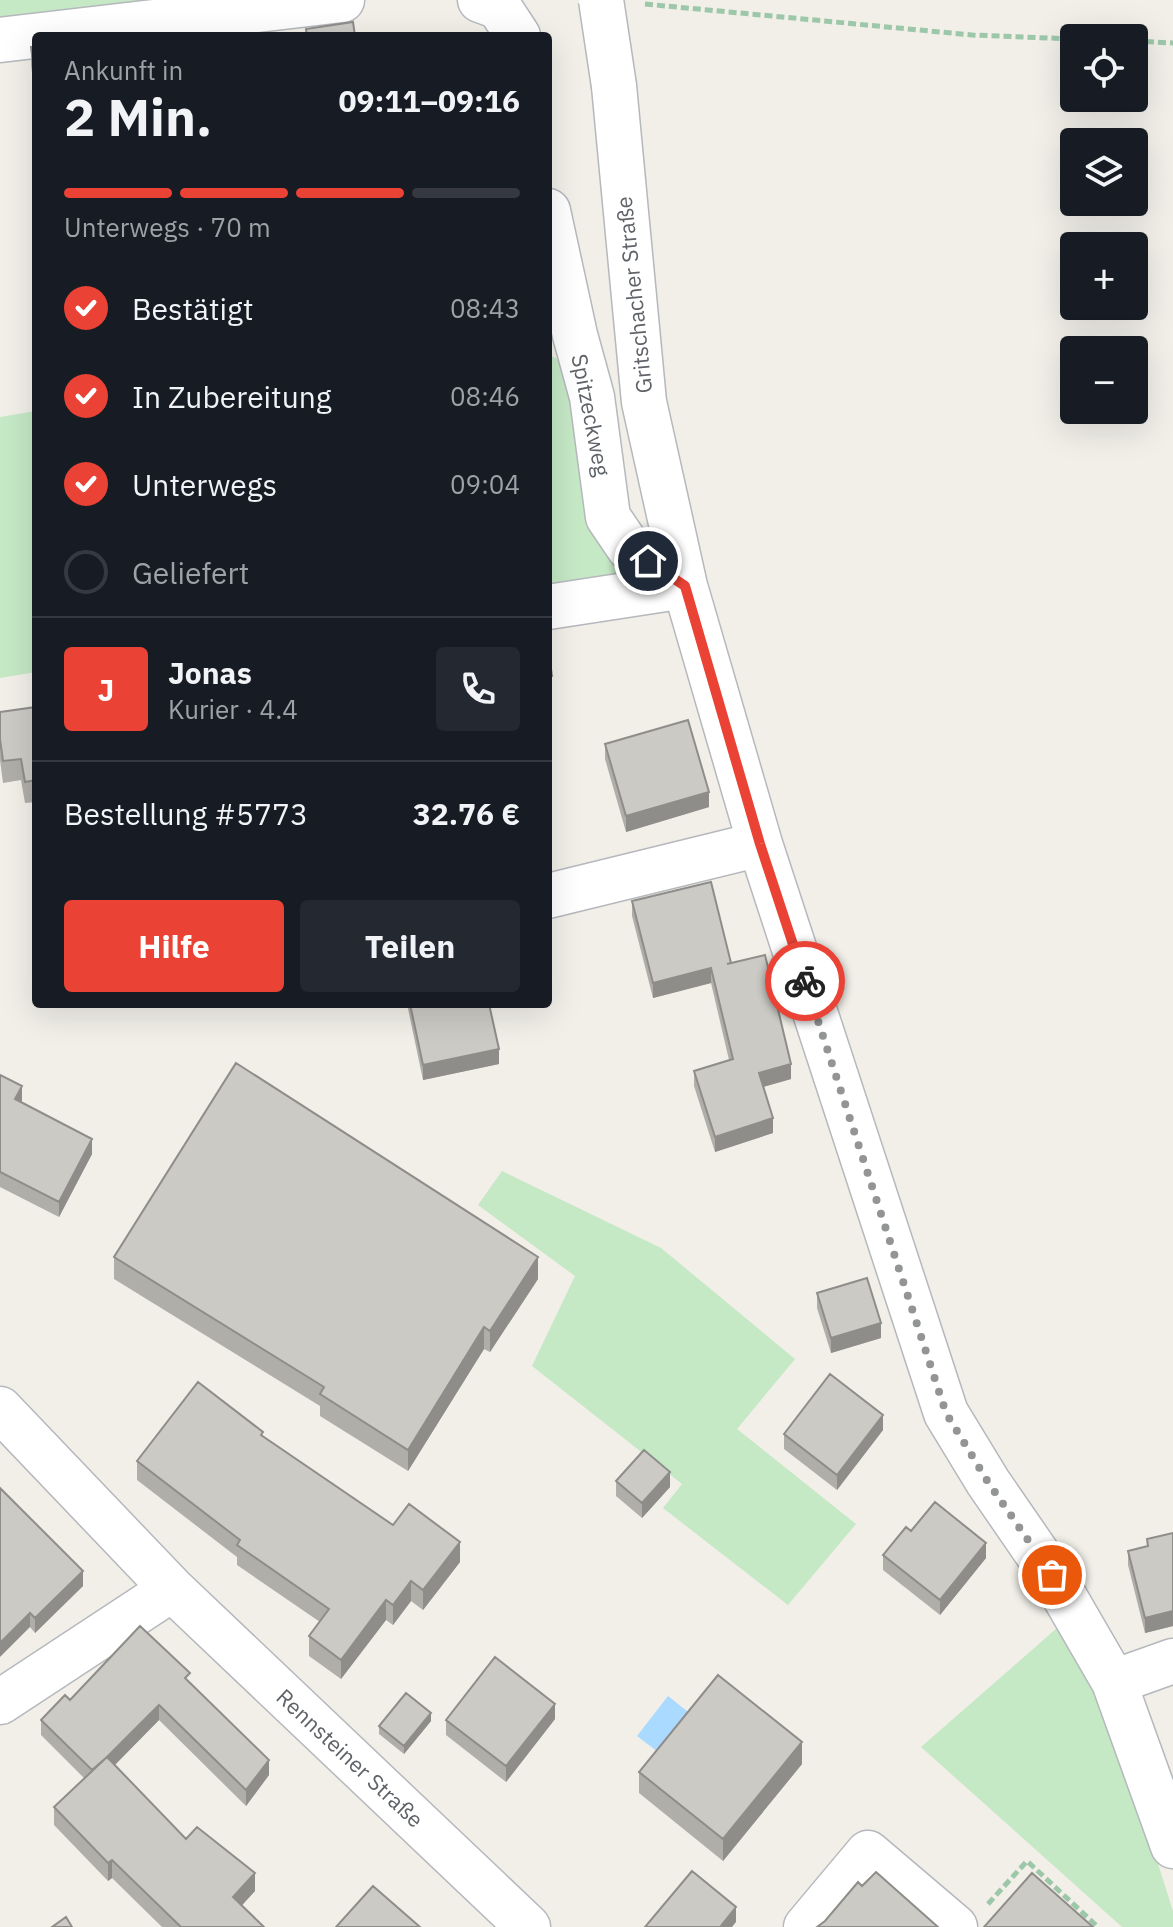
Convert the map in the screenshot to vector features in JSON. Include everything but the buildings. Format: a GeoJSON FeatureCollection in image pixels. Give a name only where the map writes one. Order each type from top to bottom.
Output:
{"type":"FeatureCollection","features":[{"type":"Feature","properties":{"kind":"street"},"geometry":{"type":"LineString","coordinates":[[68,32],[342,0]]}},
{"type":"Feature","properties":{"kind":"street"},"geometry":{"type":"LineString","coordinates":[[480,0],[499,7],[515,32]]}},
{"type":"Feature","properties":{"kind":"street","name":"Gritschacher Straße"},"geometry":{"type":"LineString","coordinates":[[601,0],[614,86],[644,402],[685,586],[760,844],[946,1413],[988,1482],[1052,1575],[1114,1682],[1170,1828]]}},
{"type":"Feature","properties":{"kind":"street"},"geometry":{"type":"LineString","coordinates":[[0,40],[32,36]]}},
{"type":"Feature","properties":{"kind":"street","name":"Spitzeckweg"},"geometry":{"type":"LineString","coordinates":[[552,247],[562,337],[592,397],[608,517],[629,548],[685,586]]}},
{"type":"Feature","properties":{"kind":"street"},"geometry":{"type":"LineString","coordinates":[[552,606],[685,586]]}},
{"type":"Feature","properties":{"kind":"street"},"geometry":{"type":"LineString","coordinates":[[552,895],[760,844]]}},
{"type":"Feature","properties":{"kind":"street","name":"Rennsteiner Straße"},"geometry":{"type":"LineString","coordinates":[[0,1409],[172,1589],[528,1927]]}},
{"type":"Feature","properties":{"kind":"street"},"geometry":{"type":"LineString","coordinates":[[0,1702],[172,1589]]}},
{"type":"Feature","properties":{"kind":"street"},"geometry":{"type":"LineString","coordinates":[[1114,1682],[1173,1661]]}},
{"type":"Feature","properties":{"kind":"street"},"geometry":{"type":"LineString","coordinates":[[806,1927],[868,1853],[971,1916]]}},
{"type":"Feature","properties":{"kind":"path"},"geometry":{"type":"LineString","coordinates":[[644,4],[972,35],[1060,38]]}},
{"type":"Feature","properties":{"kind":"path"},"geometry":{"type":"LineString","coordinates":[[1148,42],[1173,43]]}},
{"type":"Feature","properties":{"kind":"path"},"geometry":{"type":"LineString","coordinates":[[971,1916],[1027,1861],[1098,1927]]}},
{"type":"Feature","properties":{"kind":"green space"},"geometry":{"type":"Polygon","coordinates":[[[0,0],[213,0],[0,24],[0,0]]]}},
{"type":"Feature","properties":{"kind":"green space"},"geometry":{"type":"Polygon","coordinates":[[[552,356],[573,375],[626,568],[621,581],[552,592],[552,356]]]}},
{"type":"Feature","properties":{"kind":"green space"},"geometry":{"type":"Polygon","coordinates":[[[32,412],[32,673],[0,678],[0,417],[32,412]]]}},
{"type":"Feature","properties":{"kind":"green space"},"geometry":{"type":"Polygon","coordinates":[[[502,1171],[661,1248],[795,1359],[737,1429],[856,1524],[788,1605],[663,1508],[682,1484],[532,1366],[575,1276],[478,1205],[502,1171]]]}},
{"type":"Feature","properties":{"kind":"green space"},"geometry":{"type":"Polygon","coordinates":[[[1057,1628],[1103,1691],[1173,1911],[1173,1927],[1122,1927],[921,1747],[1057,1628]]]}},
{"type":"Feature","properties":{"kind":"water"},"geometry":{"type":"Polygon","coordinates":[[[668,1696],[692,1715],[662,1755],[637,1736],[668,1696]]]}},
{"type":"Feature","properties":{"kind":"way so far"},"geometry":{"type":"LineString","coordinates":[[805,981],[946,1413],[988,1482],[1052,1575]]}},
{"type":"Feature","properties":{"kind":"route"},"geometry":{"type":"LineString","coordinates":[[648,561],[685,586],[760,844],[805,981]]}}]}
